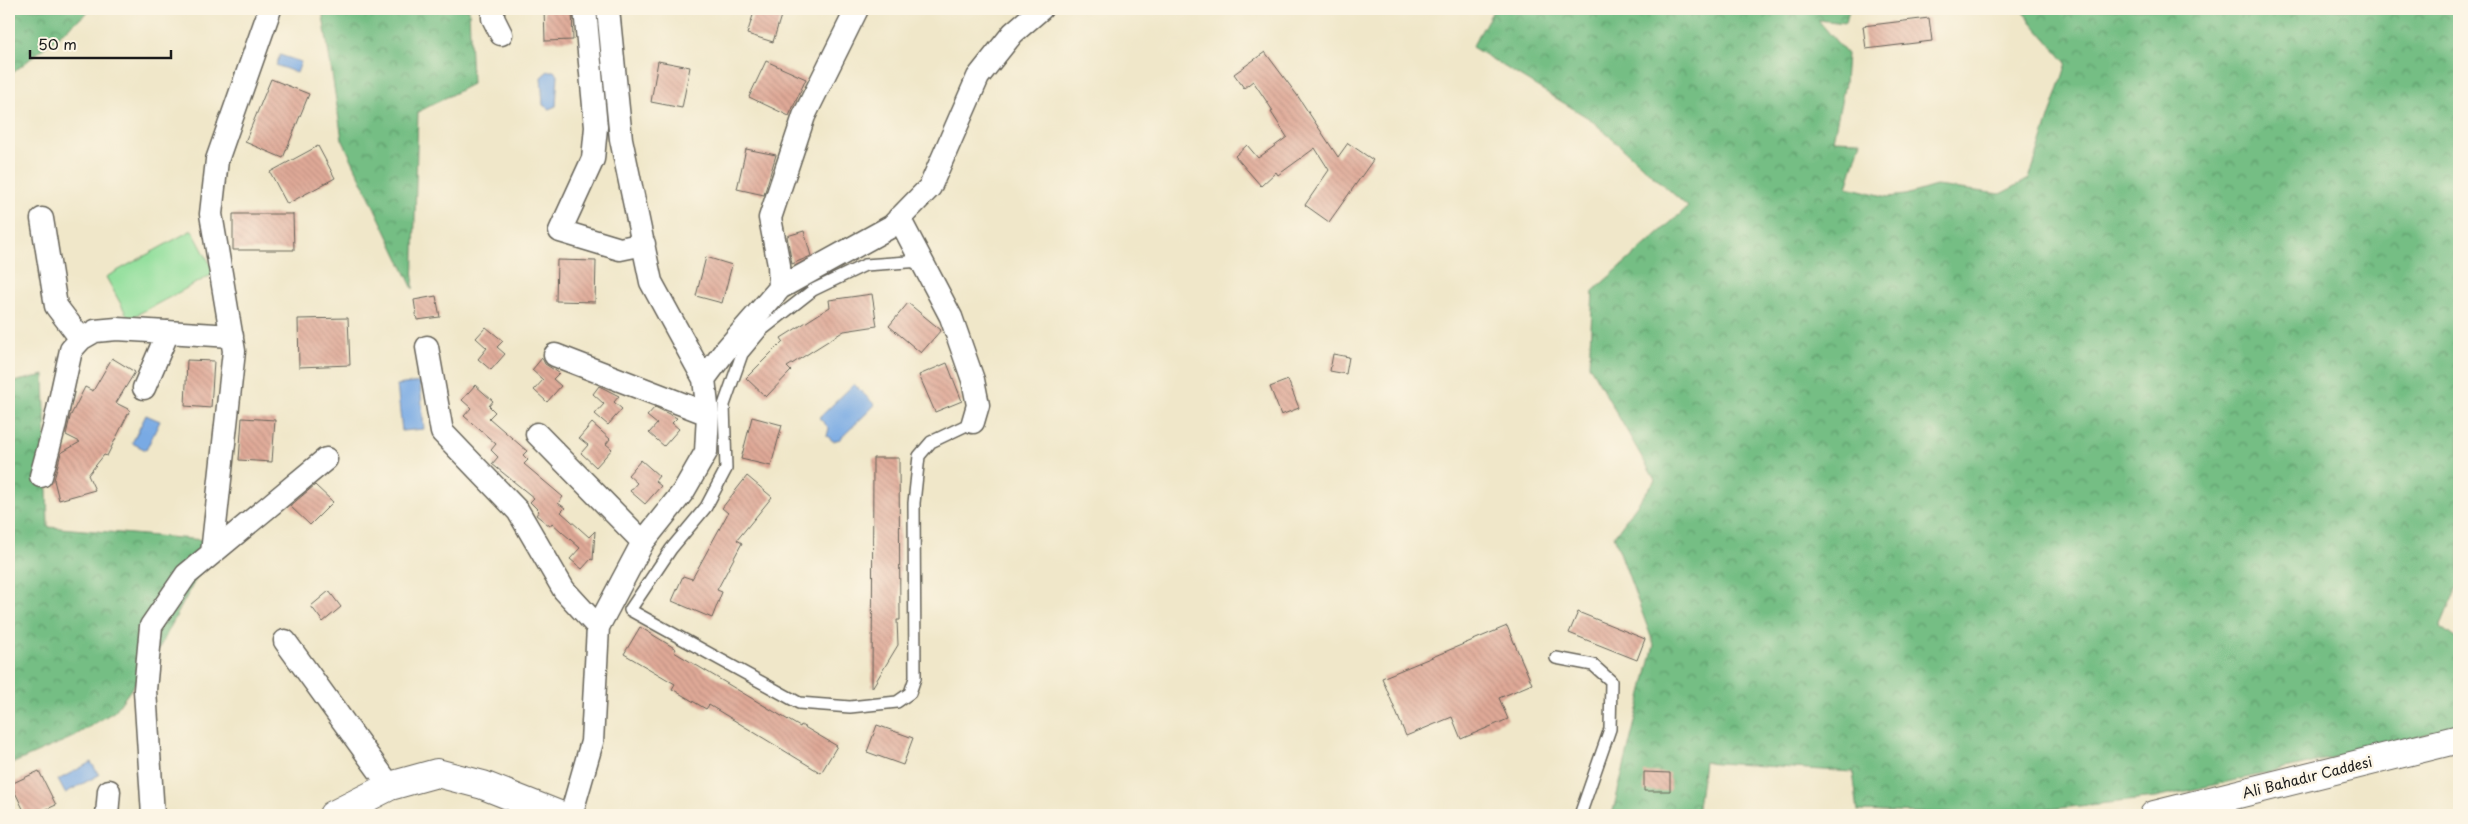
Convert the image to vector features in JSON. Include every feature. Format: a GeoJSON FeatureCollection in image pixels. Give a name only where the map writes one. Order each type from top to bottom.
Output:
{"type":"FeatureCollection","features":[{"type":"Feature","properties":{"kind":"main road","name":"Ali Bahadır Caddesi"},"geometry":{"type":"LineString","coordinates":[[2154,815],[2459,739]]}},
{"type":"Feature","properties":{"kind":"main road"},"geometry":{"type":"LineString","coordinates":[[333,815],[390,786],[437,773],[483,785],[559,815]]}},
{"type":"Feature","properties":{"kind":"street"},"geometry":{"type":"LineString","coordinates":[[212,553],[234,351],[211,214],[217,160],[270,9]]}},
{"type":"Feature","properties":{"kind":"street"},"geometry":{"type":"LineString","coordinates":[[493,9],[493,18],[501,34]]}},
{"type":"Feature","properties":{"kind":"street"},"geometry":{"type":"LineString","coordinates":[[585,9],[596,127],[593,159],[560,231],[620,249],[644,244]]}},
{"type":"Feature","properties":{"kind":"street"},"geometry":{"type":"LineString","coordinates":[[571,815],[592,742],[598,627],[643,542],[683,492],[706,452],[708,414],[704,379],[651,282],[621,139],[608,9]]}},
{"type":"Feature","properties":{"kind":"street"},"geometry":{"type":"LineString","coordinates":[[780,288],[770,218],[804,116],[857,9]]}},
{"type":"Feature","properties":{"kind":"street"},"geometry":{"type":"LineString","coordinates":[[704,379],[725,351],[780,288],[892,226],[930,187],[978,77],[1013,33],[1041,9]]}},
{"type":"Feature","properties":{"kind":"street"},"geometry":{"type":"LineString","coordinates":[[899,218],[951,317],[972,380],[978,405],[973,422]]}},
{"type":"Feature","properties":{"kind":"street"},"geometry":{"type":"LineString","coordinates":[[42,219],[56,306],[81,339]]}},
{"type":"Feature","properties":{"kind":"street"},"geometry":{"type":"LineString","coordinates":[[41,476],[54,428],[71,350],[81,339],[96,331],[117,329],[232,336]]}},
{"type":"Feature","properties":{"kind":"street"},"geometry":{"type":"LineString","coordinates":[[144,388],[168,332]]}},
{"type":"Feature","properties":{"kind":"street"},"geometry":{"type":"LineString","coordinates":[[427,347],[442,432],[518,511],[564,590],[598,627]]}},
{"type":"Feature","properties":{"kind":"street"},"geometry":{"type":"LineString","coordinates":[[555,355],[708,414]]}},
{"type":"Feature","properties":{"kind":"street"},"geometry":{"type":"LineString","coordinates":[[537,434],[643,542]]}},
{"type":"Feature","properties":{"kind":"street"},"geometry":{"type":"LineString","coordinates":[[153,815],[145,690],[151,626],[186,575],[326,459]]}},
{"type":"Feature","properties":{"kind":"street"},"geometry":{"type":"LineString","coordinates":[[285,641],[390,786]]}},
{"type":"Feature","properties":{"kind":"street"},"geometry":{"type":"LineString","coordinates":[[107,815],[109,791]]}},
{"type":"Feature","properties":{"kind":"lane"},"geometry":{"type":"LineString","coordinates":[[922,261],[865,264],[813,290],[762,330],[742,354],[724,405],[726,469],[706,507],[670,549],[630,610],[799,703],[850,707],[897,702],[910,693],[916,678],[914,503],[919,456],[931,442],[973,422]]}},
{"type":"Feature","properties":{"kind":"lane"},"geometry":{"type":"LineString","coordinates":[[1556,658],[1593,665],[1611,681],[1610,730],[1580,815]]}},
{"type":"Feature","properties":{"kind":"green space"},"geometry":{"type":"Polygon","coordinates":[[[9,9],[92,9],[9,76],[9,9]]]}},
{"type":"Feature","properties":{"kind":"green space"},"geometry":{"type":"Polygon","coordinates":[[[322,9],[469,9],[472,84],[418,112],[413,289],[342,139],[322,9]]]}},
{"type":"Feature","properties":{"kind":"green space"},"geometry":{"type":"Polygon","coordinates":[[[1494,9],[1849,9],[1846,23],[1818,20],[1847,54],[1845,83],[1833,140],[1861,141],[1847,187],[1888,197],[1905,195],[1936,186],[2000,194],[2029,179],[2067,63],[2020,9],[2459,9],[2459,583],[2440,627],[2459,641],[2459,726],[2308,764],[2155,798],[1994,815],[1858,811],[1853,772],[1704,762],[1697,815],[1612,815],[1654,645],[1614,536],[1655,480],[1589,365],[1593,291],[1688,207],[1590,119],[1472,47],[1494,9]]]}},
{"type":"Feature","properties":{"kind":"green space"},"geometry":{"type":"Polygon","coordinates":[[[192,230],[215,273],[129,319],[106,277],[192,230]]]}},
{"type":"Feature","properties":{"kind":"green space"},"geometry":{"type":"Polygon","coordinates":[[[44,375],[48,527],[216,541],[155,656],[115,711],[71,738],[9,765],[9,383],[44,375]]]}},
{"type":"Feature","properties":{"kind":"water"},"geometry":{"type":"Polygon","coordinates":[[[280,55],[301,62],[297,73],[276,65],[280,55]]]}},
{"type":"Feature","properties":{"kind":"water"},"geometry":{"type":"Polygon","coordinates":[[[548,71],[554,71],[558,75],[556,106],[549,109],[543,105],[541,77],[548,71]]]}},
{"type":"Feature","properties":{"kind":"water"},"geometry":{"type":"Polygon","coordinates":[[[420,382],[424,429],[402,431],[397,385],[420,382]]]}},
{"type":"Feature","properties":{"kind":"water"},"geometry":{"type":"Polygon","coordinates":[[[854,384],[875,405],[840,439],[833,441],[827,436],[829,428],[819,418],[854,384]]]}},
{"type":"Feature","properties":{"kind":"water"},"geometry":{"type":"Polygon","coordinates":[[[146,415],[160,421],[146,450],[132,443],[146,415]]]}},
{"type":"Feature","properties":{"kind":"water"},"geometry":{"type":"Polygon","coordinates":[[[91,762],[99,775],[65,793],[58,780],[91,762]]]}},
{"type":"Feature","properties":{"kind":"building"},"geometry":{"type":"Polygon","coordinates":[[[544,9],[572,9],[573,40],[545,41],[544,9]]]}},
{"type":"Feature","properties":{"kind":"building"},"geometry":{"type":"Polygon","coordinates":[[[755,9],[783,9],[773,42],[747,34],[755,9]]]}},
{"type":"Feature","properties":{"kind":"building"},"geometry":{"type":"Polygon","coordinates":[[[1929,18],[1932,41],[1866,49],[1863,26],[1929,18]]]}},
{"type":"Feature","properties":{"kind":"building"},"geometry":{"type":"Polygon","coordinates":[[[1265,52],[1297,95],[1338,157],[1348,143],[1373,160],[1329,222],[1305,205],[1329,170],[1315,148],[1278,175],[1276,172],[1261,186],[1235,156],[1247,145],[1258,158],[1287,137],[1271,112],[1273,111],[1253,81],[1244,88],[1234,74],[1265,52]]]}},
{"type":"Feature","properties":{"kind":"building"},"geometry":{"type":"Polygon","coordinates":[[[658,61],[690,67],[682,108],[651,102],[658,61]]]}},
{"type":"Feature","properties":{"kind":"building"},"geometry":{"type":"Polygon","coordinates":[[[766,61],[806,79],[789,116],[749,97],[766,61]]]}},
{"type":"Feature","properties":{"kind":"building"},"geometry":{"type":"Polygon","coordinates":[[[271,79],[309,94],[283,158],[245,142],[271,79]]]}},
{"type":"Feature","properties":{"kind":"building"},"geometry":{"type":"Polygon","coordinates":[[[318,146],[335,178],[287,204],[270,172],[318,146]]]}},
{"type":"Feature","properties":{"kind":"building"},"geometry":{"type":"Polygon","coordinates":[[[746,149],[776,155],[764,195],[737,189],[746,149]]]}},
{"type":"Feature","properties":{"kind":"building"},"geometry":{"type":"Polygon","coordinates":[[[233,214],[293,214],[294,250],[233,250],[233,214]]]}},
{"type":"Feature","properties":{"kind":"building"},"geometry":{"type":"Polygon","coordinates":[[[804,231],[811,256],[792,264],[787,236],[804,231]]]}},
{"type":"Feature","properties":{"kind":"building"},"geometry":{"type":"Polygon","coordinates":[[[706,257],[732,265],[722,303],[696,296],[706,257]]]}},
{"type":"Feature","properties":{"kind":"building"},"geometry":{"type":"Polygon","coordinates":[[[557,260],[596,261],[595,302],[556,301],[557,260]]]}},
{"type":"Feature","properties":{"kind":"building"},"geometry":{"type":"Polygon","coordinates":[[[872,294],[877,326],[844,331],[787,367],[791,371],[766,397],[746,378],[783,341],[781,338],[830,307],[829,300],[872,294]]]}},
{"type":"Feature","properties":{"kind":"building"},"geometry":{"type":"Polygon","coordinates":[[[436,296],[440,317],[417,320],[414,300],[436,296]]]}},
{"type":"Feature","properties":{"kind":"building"},"geometry":{"type":"Polygon","coordinates":[[[908,303],[941,330],[921,353],[889,326],[908,303]]]}},
{"type":"Feature","properties":{"kind":"building"},"geometry":{"type":"Polygon","coordinates":[[[348,318],[350,365],[299,367],[298,319],[348,318]]]}},
{"type":"Feature","properties":{"kind":"building"},"geometry":{"type":"Polygon","coordinates":[[[486,327],[503,341],[497,347],[505,354],[491,370],[478,359],[487,348],[476,338],[486,327]]]}},
{"type":"Feature","properties":{"kind":"building"},"geometry":{"type":"Polygon","coordinates":[[[1333,354],[1349,357],[1346,374],[1330,371],[1333,354]]]}},
{"type":"Feature","properties":{"kind":"building"},"geometry":{"type":"Polygon","coordinates":[[[112,358],[135,372],[116,403],[130,410],[107,456],[104,455],[88,475],[95,490],[59,500],[54,480],[61,453],[80,442],[66,435],[70,417],[85,387],[93,391],[112,358]]]}},
{"type":"Feature","properties":{"kind":"building"},"geometry":{"type":"Polygon","coordinates":[[[542,358],[545,364],[559,373],[553,379],[561,386],[547,402],[534,390],[543,380],[532,370],[542,358]]]}},
{"type":"Feature","properties":{"kind":"building"},"geometry":{"type":"Polygon","coordinates":[[[187,360],[214,361],[211,408],[185,406],[187,360]]]}},
{"type":"Feature","properties":{"kind":"building"},"geometry":{"type":"Polygon","coordinates":[[[947,363],[962,401],[935,412],[919,375],[947,363]]]}},
{"type":"Feature","properties":{"kind":"building"},"geometry":{"type":"Polygon","coordinates":[[[1288,380],[1299,408],[1281,415],[1270,387],[1288,380]]]}},
{"type":"Feature","properties":{"kind":"building"},"geometry":{"type":"Polygon","coordinates":[[[475,385],[493,401],[489,406],[495,412],[489,418],[527,451],[523,455],[528,460],[524,464],[563,497],[558,503],[565,508],[561,512],[589,537],[595,531],[593,560],[591,559],[582,569],[570,559],[580,548],[552,523],[550,526],[536,515],[539,511],[530,502],[534,498],[492,464],[498,457],[491,450],[496,444],[464,416],[471,408],[462,400],[475,385]]]}},
{"type":"Feature","properties":{"kind":"building"},"geometry":{"type":"Polygon","coordinates":[[[599,386],[619,396],[614,402],[622,409],[608,425],[595,414],[604,404],[593,394],[599,386]]]}},
{"type":"Feature","properties":{"kind":"building"},"geometry":{"type":"Polygon","coordinates":[[[655,407],[677,418],[672,423],[679,429],[664,446],[649,433],[657,424],[647,416],[655,407]]]}},
{"type":"Feature","properties":{"kind":"building"},"geometry":{"type":"Polygon","coordinates":[[[752,417],[782,425],[771,466],[741,459],[752,417]]]}},
{"type":"Feature","properties":{"kind":"building"},"geometry":{"type":"Polygon","coordinates":[[[242,418],[275,420],[272,462],[239,460],[242,418]]]}},
{"type":"Feature","properties":{"kind":"building"},"geometry":{"type":"Polygon","coordinates":[[[592,423],[610,439],[606,444],[612,449],[596,467],[581,453],[588,445],[579,438],[592,423]]]}},
{"type":"Feature","properties":{"kind":"building"},"geometry":{"type":"Polygon","coordinates":[[[873,458],[899,458],[900,620],[897,620],[898,645],[872,688],[873,458]]]}},
{"type":"Feature","properties":{"kind":"building"},"geometry":{"type":"Polygon","coordinates":[[[641,460],[659,476],[655,481],[661,486],[645,504],[630,491],[637,483],[628,475],[641,460]]]}},
{"type":"Feature","properties":{"kind":"building"},"geometry":{"type":"Polygon","coordinates":[[[747,476],[772,497],[737,540],[742,543],[717,590],[722,592],[712,618],[672,601],[683,576],[692,579],[728,513],[722,508],[747,476]]]}},
{"type":"Feature","properties":{"kind":"building"},"geometry":{"type":"Polygon","coordinates":[[[315,485],[333,502],[310,525],[290,506],[315,485]]]}},
{"type":"Feature","properties":{"kind":"building"},"geometry":{"type":"Polygon","coordinates":[[[329,591],[341,607],[323,622],[311,606],[329,591]]]}},
{"type":"Feature","properties":{"kind":"building"},"geometry":{"type":"Polygon","coordinates":[[[1578,612],[1645,639],[1637,660],[1569,633],[1578,612]]]}},
{"type":"Feature","properties":{"kind":"building"},"geometry":{"type":"Polygon","coordinates":[[[1507,626],[1532,684],[1499,698],[1508,719],[1461,739],[1452,717],[1406,736],[1382,678],[1507,626]]]}},
{"type":"Feature","properties":{"kind":"building"},"geometry":{"type":"Polygon","coordinates":[[[640,627],[676,649],[674,652],[800,727],[801,725],[837,746],[821,773],[709,705],[706,709],[672,689],[675,684],[624,654],[640,627]]]}},
{"type":"Feature","properties":{"kind":"building"},"geometry":{"type":"Polygon","coordinates":[[[877,725],[913,738],[903,765],[867,752],[877,725]]]}},
{"type":"Feature","properties":{"kind":"building"},"geometry":{"type":"Polygon","coordinates":[[[39,771],[56,805],[34,815],[26,815],[11,784],[39,771]]]}},
{"type":"Feature","properties":{"kind":"building"},"geometry":{"type":"Polygon","coordinates":[[[1644,772],[1670,773],[1670,791],[1644,791],[1644,772]]]}}]}
